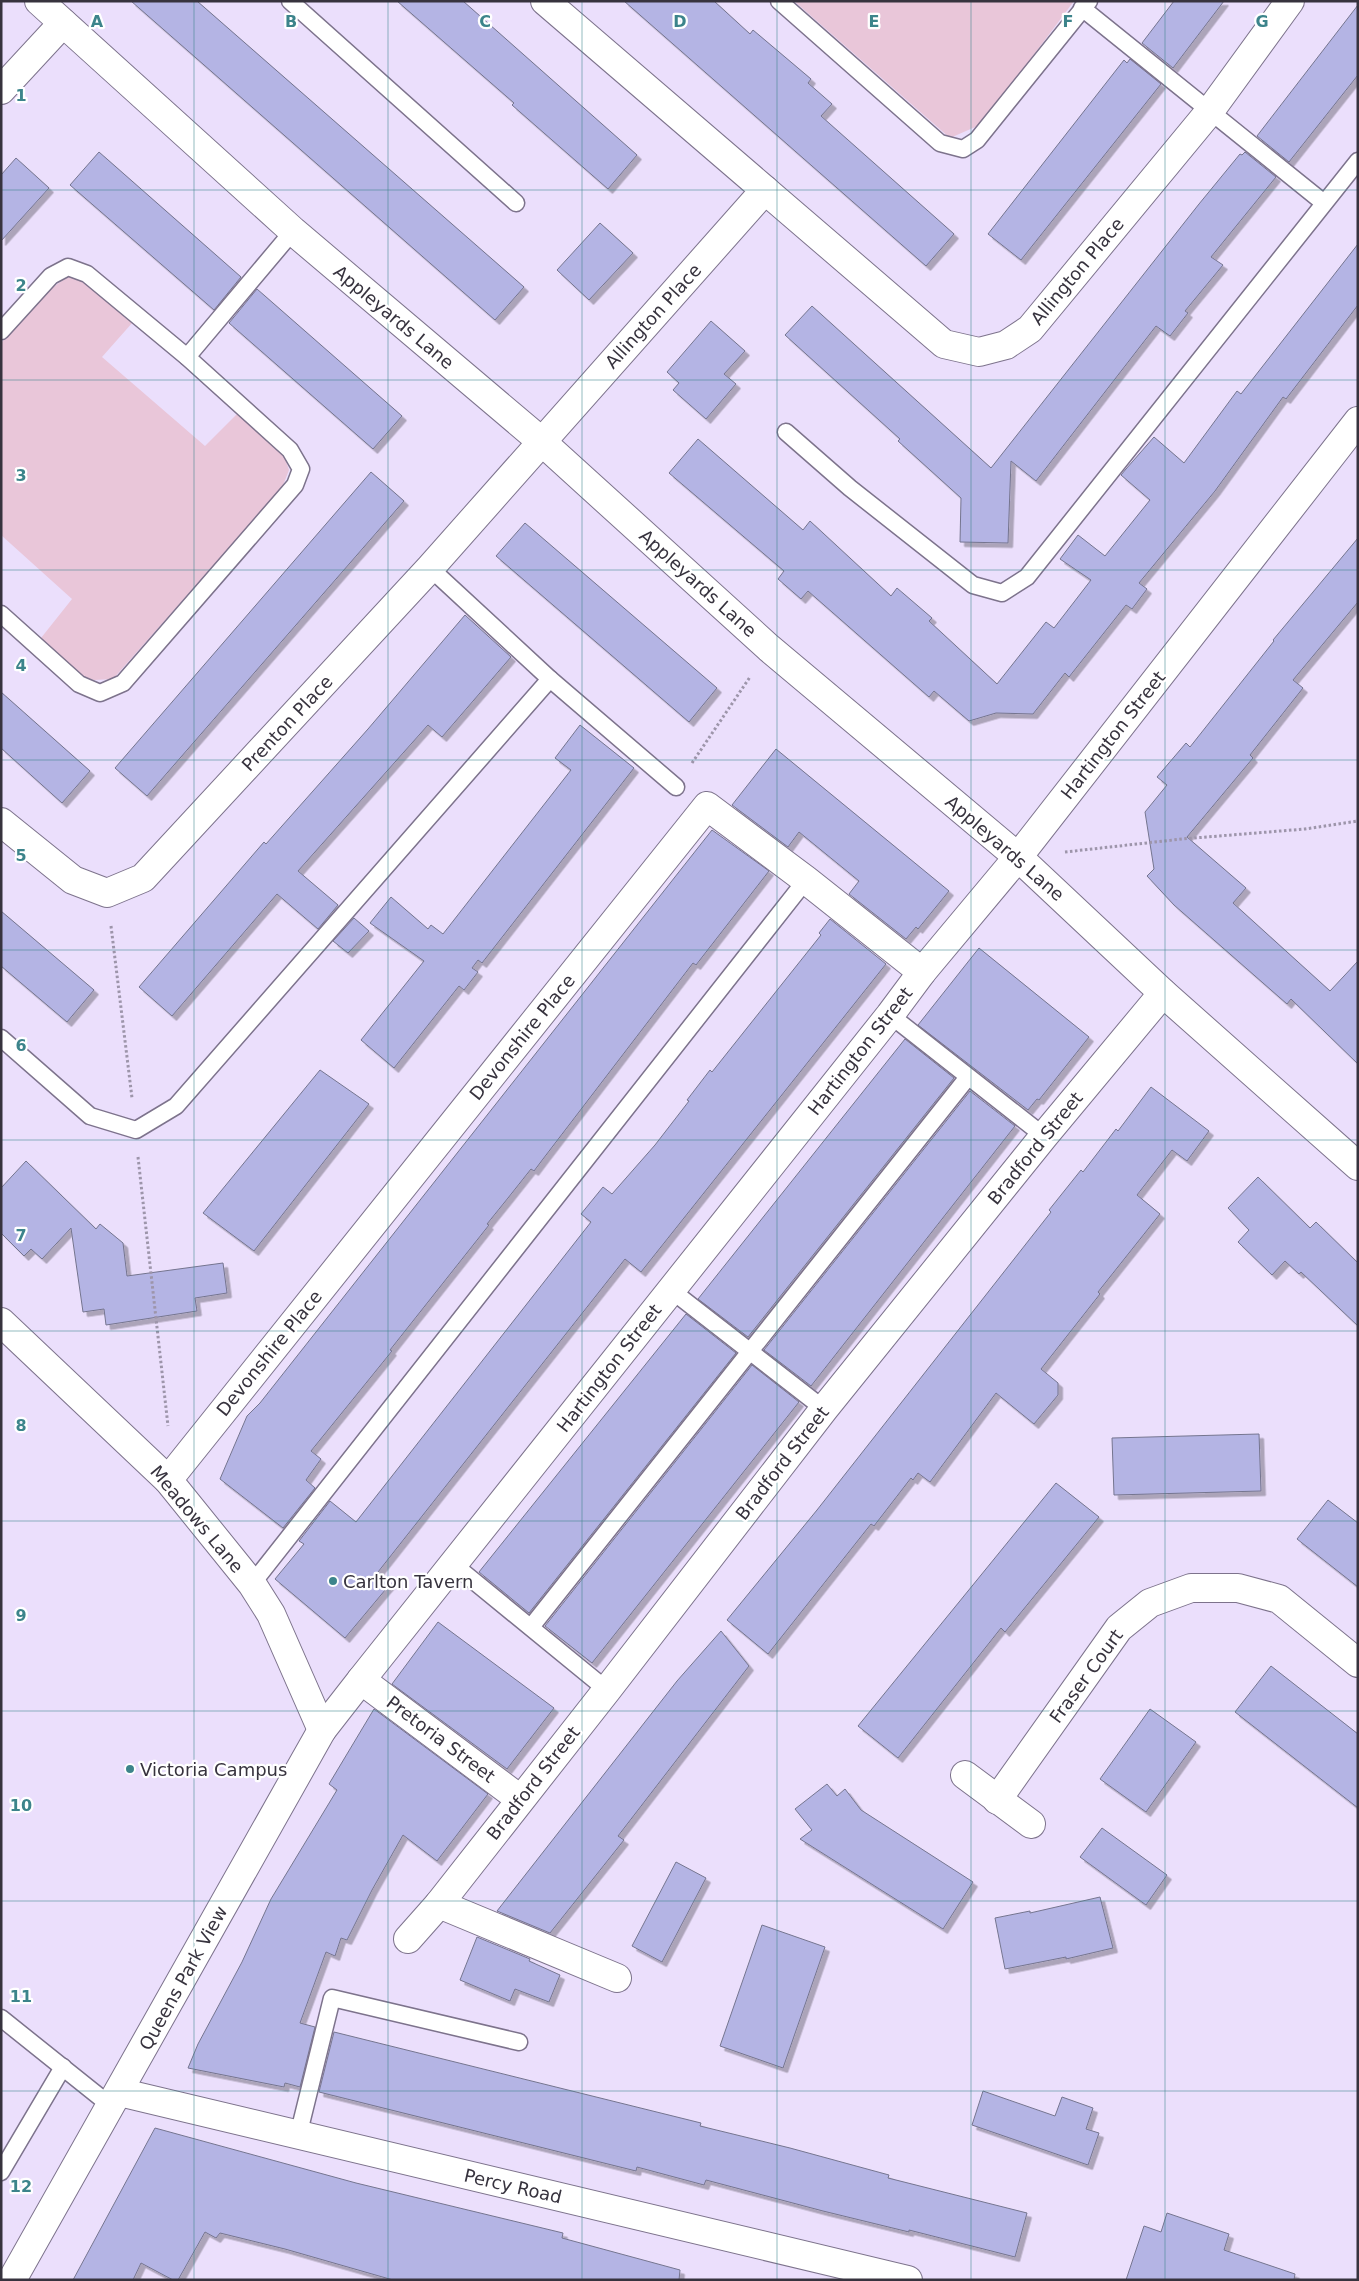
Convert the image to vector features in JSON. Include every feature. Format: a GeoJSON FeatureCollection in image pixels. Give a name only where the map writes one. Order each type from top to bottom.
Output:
{"type":"FeatureCollection","features":[{"type":"Feature","properties":{"kind":"street","name":"Appleyards Lane"},"geometry":{"type":"LineString","coordinates":[[39,1],[293,231],[541,441],[769,648],[1018,857],[1163,993],[1358,1166]]}},
{"type":"Feature","properties":{"kind":"street","name":"Allington Place"},"geometry":{"type":"LineString","coordinates":[[546,1],[944,344],[979,352],[1006,345],[1030,329],[1210,111],[1290,1]]}},
{"type":"Feature","properties":{"kind":"street"},"geometry":{"type":"LineString","coordinates":[[1,90],[63,23]]}},
{"type":"Feature","properties":{"kind":"street","name":"Allington Place"},"geometry":{"type":"LineString","coordinates":[[541,441],[765,190]]}},
{"type":"Feature","properties":{"kind":"street","name":"Hartington Street"},"geometry":{"type":"LineString","coordinates":[[361,1680],[890,1015],[922,972],[1018,857],[1358,421]]}},
{"type":"Feature","properties":{"kind":"street","name":"Prenton Place"},"geometry":{"type":"LineString","coordinates":[[107,893],[143,878],[430,568],[541,441]]}},
{"type":"Feature","properties":{"kind":"street","name":"Devonshire Place"},"geometry":{"type":"LineString","coordinates":[[170,1477],[707,806],[806,880],[922,972]]}},
{"type":"Feature","properties":{"kind":"street"},"geometry":{"type":"LineString","coordinates":[[1,822],[73,880],[107,893]]}},
{"type":"Feature","properties":{"kind":"street","name":"Bradford Street"},"geometry":{"type":"LineString","coordinates":[[408,1939],[439,1904],[607,1690],[824,1409],[1044,1136],[1163,993]]}},
{"type":"Feature","properties":{"kind":"street","name":"Meadows Lane"},"geometry":{"type":"LineString","coordinates":[[1,1322],[170,1477],[252,1584],[271,1614],[322,1730]]}},
{"type":"Feature","properties":{"kind":"street","name":"Fraser Court"},"geometry":{"type":"LineString","coordinates":[[997,1800],[1119,1628],[1150,1603],[1191,1588],[1238,1588],[1279,1599],[1358,1663]]}},
{"type":"Feature","properties":{"kind":"street","name":"Queens Park View"},"geometry":{"type":"LineString","coordinates":[[12,2280],[322,1730],[361,1680]]}},
{"type":"Feature","properties":{"kind":"street","name":"Pretoria Street"},"geometry":{"type":"LineString","coordinates":[[361,1680],[520,1799]]}},
{"type":"Feature","properties":{"kind":"street"},"geometry":{"type":"LineString","coordinates":[[965,1775],[1031,1824]]}},
{"type":"Feature","properties":{"kind":"street"},"geometry":{"type":"LineString","coordinates":[[439,1904],[617,1978]]}},
{"type":"Feature","properties":{"kind":"street","name":"Percy Road"},"geometry":{"type":"LineString","coordinates":[[115,2099],[298,2136],[908,2280]]}},
{"type":"Feature","properties":{"kind":"lane"},"geometry":{"type":"LineString","coordinates":[[290,1],[516,203]]}},
{"type":"Feature","properties":{"kind":"lane"},"geometry":{"type":"LineString","coordinates":[[779,1],[940,143],[963,149],[978,140],[1086,5],[1210,111],[1324,203]]}},
{"type":"Feature","properties":{"kind":"lane"},"geometry":{"type":"LineString","coordinates":[[786,432],[850,488],[973,585],[1002,593],[1027,577],[1358,161]]}},
{"type":"Feature","properties":{"kind":"lane"},"geometry":{"type":"LineString","coordinates":[[186,357],[293,231]]}},
{"type":"Feature","properties":{"kind":"lane"},"geometry":{"type":"LineString","coordinates":[[1,331],[51,276],[68,268],[88,274],[186,357],[290,450],[301,469],[295,486],[123,683],[100,693],[79,684],[1,614]]}},
{"type":"Feature","properties":{"kind":"lane"},"geometry":{"type":"LineString","coordinates":[[430,568],[550,679],[676,787]]}},
{"type":"Feature","properties":{"kind":"lane"},"geometry":{"type":"LineString","coordinates":[[1,1038],[90,1116],[136,1130],[176,1106],[550,679]]}},
{"type":"Feature","properties":{"kind":"lane"},"geometry":{"type":"LineString","coordinates":[[252,1584],[806,880]]}},
{"type":"Feature","properties":{"kind":"lane"},"geometry":{"type":"LineString","coordinates":[[890,1015],[1044,1136]]}},
{"type":"Feature","properties":{"kind":"lane"},"geometry":{"type":"LineString","coordinates":[[531,1627],[968,1077]]}},
{"type":"Feature","properties":{"kind":"lane"},"geometry":{"type":"LineString","coordinates":[[671,1290],[824,1409]]}},
{"type":"Feature","properties":{"kind":"lane"},"geometry":{"type":"LineString","coordinates":[[453,1564],[607,1690]]}},
{"type":"Feature","properties":{"kind":"lane"},"geometry":{"type":"LineString","coordinates":[[298,2136],[332,1998],[519,2042]]}},
{"type":"Feature","properties":{"kind":"lane"},"geometry":{"type":"LineString","coordinates":[[1,2018],[63,2067],[115,2099]]}},
{"type":"Feature","properties":{"kind":"lane"},"geometry":{"type":"LineString","coordinates":[[1,2172],[63,2067]]}},
{"type":"Feature","properties":{"kind":"path"},"geometry":{"type":"LineString","coordinates":[[676,787],[769,648]]}},
{"type":"Feature","properties":{"kind":"path"},"geometry":{"type":"LineString","coordinates":[[1018,857],[1182,839],[1306,829],[1358,821]]}},
{"type":"Feature","properties":{"kind":"path"},"geometry":{"type":"LineString","coordinates":[[107,893],[136,1130],[170,1477]]}},
{"type":"Feature","properties":{"kind":"shaded area"},"geometry":{"type":"Polygon","coordinates":[[[794,1],[1074,1],[982,124],[950,138],[794,1]]]}},
{"type":"Feature","properties":{"kind":"shaded area"},"geometry":{"type":"Polygon","coordinates":[[[70,275],[94,287],[133,322],[102,357],[205,446],[239,412],[282,449],[289,470],[282,488],[113,679],[94,680],[82,676],[41,638],[72,599],[1,535],[1,343],[49,290],[70,275]]]}},
{"type":"Feature","properties":{"kind":"building"},"geometry":{"type":"Polygon","coordinates":[[[131,1],[197,1],[524,287],[495,320],[131,1]]]}},
{"type":"Feature","properties":{"kind":"building"},"geometry":{"type":"Polygon","coordinates":[[[397,1],[463,1],[637,155],[608,189],[512,105],[514,103],[397,1]]]}},
{"type":"Feature","properties":{"kind":"building"},"geometry":{"type":"Polygon","coordinates":[[[624,1],[714,1],[750,34],[753,30],[811,79],[808,83],[832,104],[821,116],[954,234],[926,266],[624,1]]]}},
{"type":"Feature","properties":{"kind":"building"},"geometry":{"type":"Polygon","coordinates":[[[1174,1],[1224,1],[1173,68],[1142,43],[1174,1]]]}},
{"type":"Feature","properties":{"kind":"building"},"geometry":{"type":"Polygon","coordinates":[[[1358,5],[1358,75],[1289,162],[1257,136],[1358,5]]]}},
{"type":"Feature","properties":{"kind":"building"},"geometry":{"type":"Polygon","coordinates":[[[1130,59],[1161,84],[1021,260],[988,234],[1124,60],[1127,63],[1130,59]]]}},
{"type":"Feature","properties":{"kind":"building"},"geometry":{"type":"Polygon","coordinates":[[[99,152],[241,277],[214,310],[70,185],[99,152]]]}},
{"type":"Feature","properties":{"kind":"building"},"geometry":{"type":"Polygon","coordinates":[[[1245,152],[1276,177],[1211,257],[1223,265],[1185,311],[1188,313],[1170,336],[1156,326],[1036,481],[1011,461],[1008,543],[960,542],[961,498],[898,441],[900,439],[785,335],[812,306],[991,468],[1199,204],[1240,154],[1242,155],[1245,152]]]}},
{"type":"Feature","properties":{"kind":"building"},"geometry":{"type":"Polygon","coordinates":[[[16,158],[49,188],[1,241],[1,175],[16,158]]]}},
{"type":"Feature","properties":{"kind":"building"},"geometry":{"type":"Polygon","coordinates":[[[600,223],[633,253],[589,300],[557,270],[600,223]]]}},
{"type":"Feature","properties":{"kind":"building"},"geometry":{"type":"Polygon","coordinates":[[[1358,244],[1358,305],[1286,399],[1283,397],[1215,491],[1139,583],[1147,589],[1132,609],[1126,605],[1069,677],[1065,673],[1033,714],[996,713],[969,721],[934,691],[929,697],[808,591],[801,599],[778,579],[784,571],[669,473],[698,439],[803,530],[810,521],[891,596],[897,588],[932,618],[929,621],[997,684],[1046,622],[1054,628],[1091,580],[1060,559],[1078,535],[1105,556],[1150,500],[1121,475],[1154,437],[1184,463],[1237,391],[1241,394],[1358,244]]]}},
{"type":"Feature","properties":{"kind":"building"},"geometry":{"type":"Polygon","coordinates":[[[257,289],[402,416],[373,449],[229,323],[257,289]]]}},
{"type":"Feature","properties":{"kind":"building"},"geometry":{"type":"Polygon","coordinates":[[[711,321],[745,351],[724,374],[736,384],[706,419],[673,390],[679,383],[667,372],[711,321]]]}},
{"type":"Feature","properties":{"kind":"building"},"geometry":{"type":"Polygon","coordinates":[[[371,472],[404,501],[147,796],[115,768],[371,472]]]}},
{"type":"Feature","properties":{"kind":"building"},"geometry":{"type":"Polygon","coordinates":[[[525,523],[717,688],[689,722],[496,556],[525,523]]]}},
{"type":"Feature","properties":{"kind":"building"},"geometry":{"type":"Polygon","coordinates":[[[1358,538],[1358,602],[1293,680],[1303,688],[1250,755],[1253,758],[1187,837],[1246,888],[1233,903],[1330,991],[1358,961],[1358,1064],[1291,999],[1287,1004],[1174,905],[1147,876],[1154,869],[1145,812],[1167,785],[1157,777],[1186,743],[1190,747],[1273,640],[1358,538]]]}},
{"type":"Feature","properties":{"kind":"building"},"geometry":{"type":"Polygon","coordinates":[[[465,615],[511,657],[442,737],[428,725],[298,871],[338,905],[318,929],[277,894],[172,1016],[139,987],[264,842],[266,844],[368,729],[465,615]]]}},
{"type":"Feature","properties":{"kind":"building"},"geometry":{"type":"Polygon","coordinates":[[[1,692],[90,771],[62,803],[1,748],[1,692]]]}},
{"type":"Feature","properties":{"kind":"building"},"geometry":{"type":"Polygon","coordinates":[[[580,725],[634,768],[482,963],[478,960],[472,968],[478,972],[464,990],[459,986],[394,1068],[361,1040],[424,961],[370,923],[391,897],[428,929],[431,925],[443,934],[571,770],[555,758],[580,725]]]}},
{"type":"Feature","properties":{"kind":"building"},"geometry":{"type":"Polygon","coordinates":[[[776,749],[949,891],[918,929],[916,927],[906,939],[849,894],[859,881],[799,832],[788,847],[732,805],[776,749]]]}},
{"type":"Feature","properties":{"kind":"building"},"geometry":{"type":"Polygon","coordinates":[[[712,830],[769,871],[696,965],[693,963],[534,1171],[531,1169],[487,1224],[489,1225],[390,1350],[392,1351],[311,1451],[321,1459],[306,1480],[315,1488],[283,1528],[220,1479],[247,1416],[260,1403],[712,830]]]}},
{"type":"Feature","properties":{"kind":"building"},"geometry":{"type":"Polygon","coordinates":[[[1,911],[94,990],[67,1022],[1,966],[1,911]]]}},
{"type":"Feature","properties":{"kind":"building"},"geometry":{"type":"Polygon","coordinates":[[[354,918],[369,931],[348,953],[333,941],[354,918]]]}},
{"type":"Feature","properties":{"kind":"building"},"geometry":{"type":"Polygon","coordinates":[[[830,919],[886,964],[641,1272],[625,1259],[378,1572],[391,1583],[345,1638],[275,1579],[304,1544],[299,1541],[330,1501],[356,1522],[591,1222],[581,1214],[603,1187],[612,1194],[655,1145],[710,1070],[712,1072],[821,935],[819,933],[830,919]]]}},
{"type":"Feature","properties":{"kind":"building"},"geometry":{"type":"Polygon","coordinates":[[[979,948],[1089,1037],[1039,1100],[1037,1099],[1028,1110],[918,1025],[979,948]]]}},
{"type":"Feature","properties":{"kind":"building"},"geometry":{"type":"Polygon","coordinates":[[[905,1039],[954,1078],[748,1337],[698,1299],[905,1039]]]}},
{"type":"Feature","properties":{"kind":"building"},"geometry":{"type":"Polygon","coordinates":[[[320,1070],[369,1104],[254,1251],[203,1213],[320,1070]]]}},
{"type":"Feature","properties":{"kind":"building"},"geometry":{"type":"Polygon","coordinates":[[[1151,1087],[1209,1131],[1187,1161],[1172,1150],[1137,1195],[1160,1214],[1098,1292],[1100,1294],[1041,1369],[1058,1383],[1058,1395],[1034,1424],[996,1393],[930,1482],[918,1473],[913,1480],[911,1478],[874,1526],[871,1524],[768,1654],[727,1620],[817,1510],[1051,1212],[1049,1210],[1081,1170],[1083,1172],[1116,1129],[1118,1131],[1151,1087]]]}},
{"type":"Feature","properties":{"kind":"building"},"geometry":{"type":"Polygon","coordinates":[[[970,1091],[1015,1126],[811,1386],[764,1350],[970,1091]]]}},
{"type":"Feature","properties":{"kind":"building"},"geometry":{"type":"Polygon","coordinates":[[[26,1161],[96,1229],[100,1224],[123,1243],[127,1276],[223,1263],[227,1293],[195,1298],[197,1311],[106,1325],[104,1309],[83,1312],[71,1228],[42,1259],[31,1249],[24,1256],[1,1233],[1,1188],[26,1161]]]}},
{"type":"Feature","properties":{"kind":"building"},"geometry":{"type":"Polygon","coordinates":[[[1258,1177],[1310,1228],[1316,1222],[1358,1263],[1358,1326],[1301,1272],[1299,1274],[1285,1261],[1272,1275],[1238,1242],[1249,1230],[1228,1208],[1258,1177]]]}},
{"type":"Feature","properties":{"kind":"building"},"geometry":{"type":"Polygon","coordinates":[[[686,1314],[736,1353],[529,1613],[479,1572],[686,1314]]]}},
{"type":"Feature","properties":{"kind":"building"},"geometry":{"type":"Polygon","coordinates":[[[752,1365],[799,1402],[592,1663],[545,1626],[752,1365]]]}},
{"type":"Feature","properties":{"kind":"building"},"geometry":{"type":"Polygon","coordinates":[[[1259,1434],[1261,1491],[1114,1495],[1112,1438],[1259,1434]]]}},
{"type":"Feature","properties":{"kind":"building"},"geometry":{"type":"Polygon","coordinates":[[[1056,1483],[1099,1517],[1005,1632],[1001,1628],[898,1758],[858,1726],[1056,1483]]]}},
{"type":"Feature","properties":{"kind":"building"},"geometry":{"type":"Polygon","coordinates":[[[1328,1500],[1358,1523],[1358,1587],[1297,1539],[1328,1500]]]}},
{"type":"Feature","properties":{"kind":"building"},"geometry":{"type":"Polygon","coordinates":[[[438,1622],[554,1708],[507,1769],[392,1684],[438,1622]]]}},
{"type":"Feature","properties":{"kind":"building"},"geometry":{"type":"Polygon","coordinates":[[[721,1631],[749,1666],[618,1836],[624,1840],[550,1933],[497,1911],[677,1681],[721,1631]]]}},
{"type":"Feature","properties":{"kind":"building"},"geometry":{"type":"Polygon","coordinates":[[[1271,1666],[1358,1734],[1358,1808],[1235,1712],[1271,1666]]]}},
{"type":"Feature","properties":{"kind":"building"},"geometry":{"type":"Polygon","coordinates":[[[374,1709],[488,1794],[437,1861],[403,1835],[347,1940],[341,1938],[335,1956],[326,1952],[300,2023],[315,2027],[300,2087],[285,2083],[284,2087],[188,2068],[198,2044],[242,1962],[271,1899],[337,1790],[329,1784],[374,1709]]]}},
{"type":"Feature","properties":{"kind":"building"},"geometry":{"type":"Polygon","coordinates":[[[1150,1709],[1196,1742],[1146,1812],[1100,1779],[1150,1709]]]}},
{"type":"Feature","properties":{"kind":"building"},"geometry":{"type":"Polygon","coordinates":[[[827,1784],[837,1796],[845,1789],[861,1810],[973,1882],[943,1929],[800,1839],[812,1830],[795,1809],[827,1784]]]}},
{"type":"Feature","properties":{"kind":"building"},"geometry":{"type":"Polygon","coordinates":[[[1102,1828],[1167,1875],[1146,1905],[1080,1857],[1102,1828]]]}},
{"type":"Feature","properties":{"kind":"building"},"geometry":{"type":"Polygon","coordinates":[[[676,1862],[706,1878],[662,1962],[632,1946],[676,1862]]]}},
{"type":"Feature","properties":{"kind":"building"},"geometry":{"type":"Polygon","coordinates":[[[1100,1897],[1113,1948],[1066,1959],[1066,1957],[1005,1969],[995,1918],[1030,1911],[1030,1913],[1100,1897]]]}},
{"type":"Feature","properties":{"kind":"building"},"geometry":{"type":"Polygon","coordinates":[[[762,1925],[825,1947],[783,2068],[720,2046],[762,1925]]]}},
{"type":"Feature","properties":{"kind":"building"},"geometry":{"type":"Polygon","coordinates":[[[477,1937],[530,1959],[529,1961],[560,1975],[549,2002],[515,1989],[510,2001],[460,1980],[477,1937]]]}},
{"type":"Feature","properties":{"kind":"building"},"geometry":{"type":"Polygon","coordinates":[[[334,2032],[701,2123],[700,2126],[889,2175],[888,2178],[1027,2213],[1015,2257],[909,2230],[909,2232],[823,2211],[706,2180],[704,2185],[637,2167],[636,2171],[319,2092],[334,2032]]]}},
{"type":"Feature","properties":{"kind":"building"},"geometry":{"type":"Polygon","coordinates":[[[983,2091],[1055,2116],[1062,2097],[1093,2108],[1086,2129],[1099,2133],[1088,2165],[972,2125],[983,2091]]]}},
{"type":"Feature","properties":{"kind":"building"},"geometry":{"type":"Polygon","coordinates":[[[155,2128],[356,2183],[563,2233],[562,2238],[680,2270],[679,2280],[393,2280],[285,2249],[220,2233],[216,2238],[205,2232],[178,2280],[173,2280],[141,2263],[133,2280],[73,2280],[155,2128]]]}},
{"type":"Feature","properties":{"kind":"building"},"geometry":{"type":"Polygon","coordinates":[[[1167,2213],[1229,2234],[1224,2250],[1295,2274],[1294,2280],[1126,2280],[1144,2226],[1161,2232],[1167,2213]]]}},
{"type":"Feature","properties":{"kind":"place","name":"Carlton Tavern"},"geometry":{"type":"Point","coordinates":[333,1581]}},
{"type":"Feature","properties":{"kind":"place","name":"Victoria Campus"},"geometry":{"type":"Point","coordinates":[130,1769]}}]}
